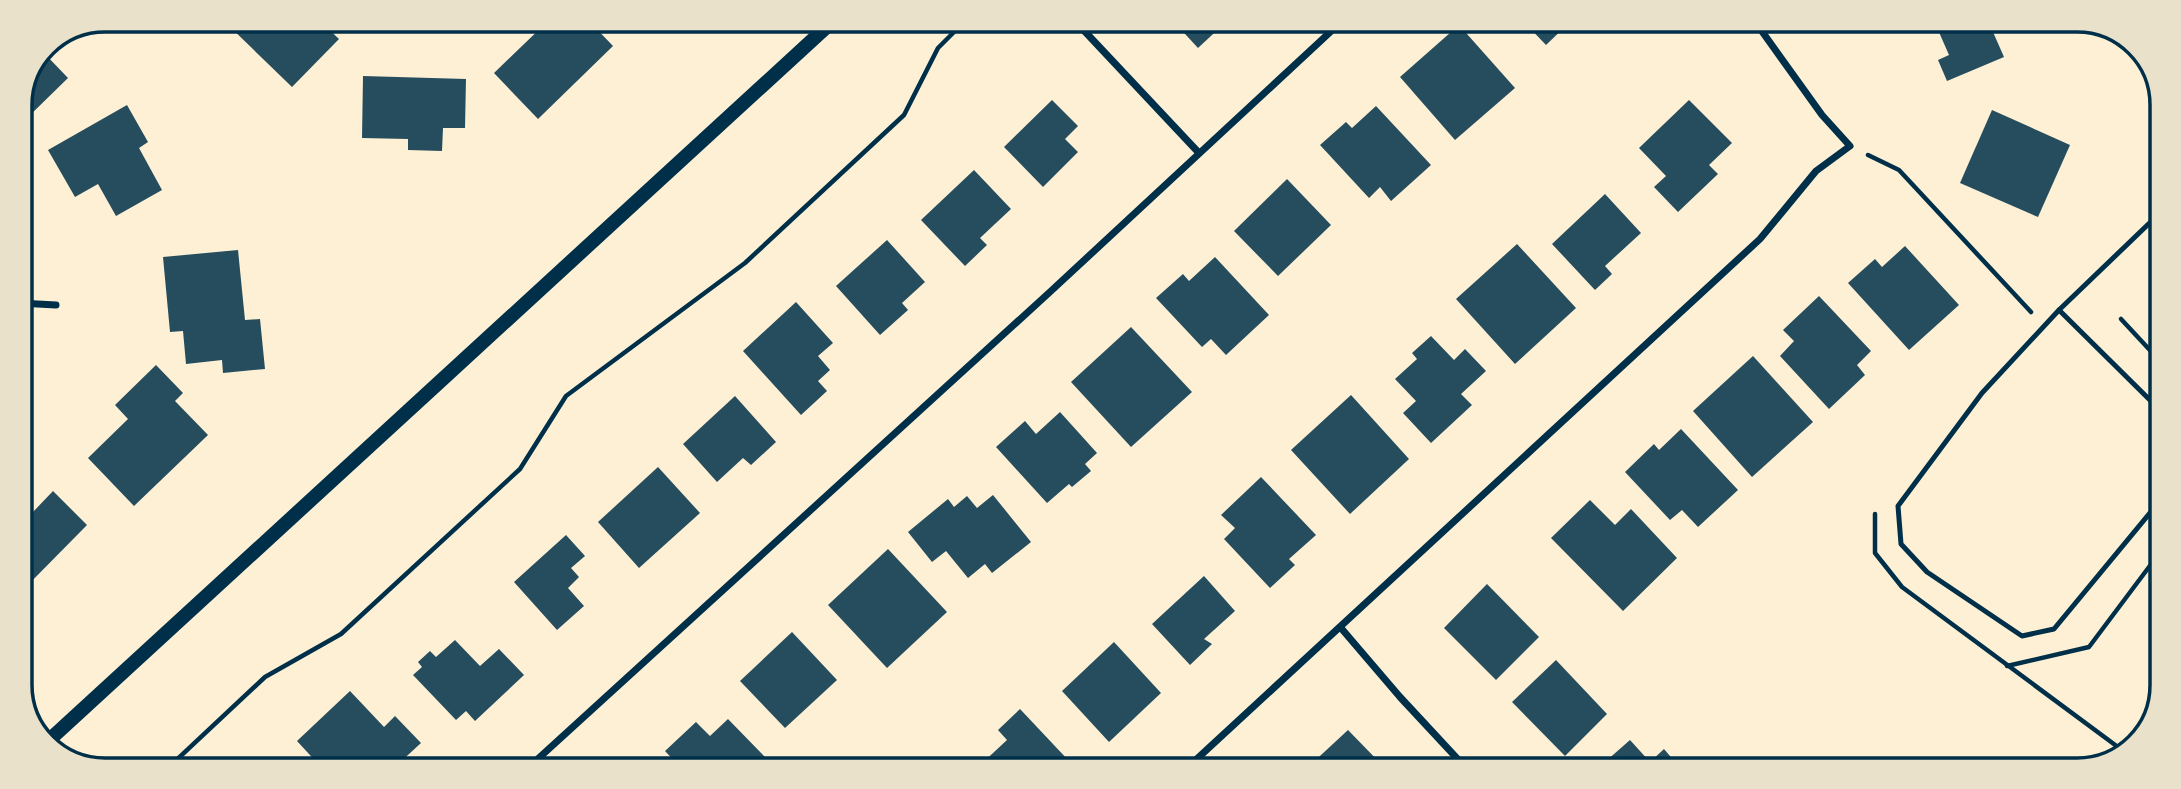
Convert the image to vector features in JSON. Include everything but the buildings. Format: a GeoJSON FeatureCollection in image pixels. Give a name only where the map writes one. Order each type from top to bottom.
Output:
{"type":"FeatureCollection","features":[{"type":"Feature","properties":{"kind":"main road"},"geometry":{"type":"LineString","coordinates":[[53,736],[821,32]]}},
{"type":"Feature","properties":{"kind":"street"},"geometry":{"type":"LineString","coordinates":[[1086,32],[1199,153]]}},
{"type":"Feature","properties":{"kind":"street"},"geometry":{"type":"LineString","coordinates":[[539,758],[1051,291],[1330,32]]}},
{"type":"Feature","properties":{"kind":"street"},"geometry":{"type":"LineString","coordinates":[[1198,758],[1760,239],[1816,171],[1850,146],[1822,115],[1762,32]]}},
{"type":"Feature","properties":{"kind":"street"},"geometry":{"type":"LineString","coordinates":[[32,304],[56,305]]}},
{"type":"Feature","properties":{"kind":"street"},"geometry":{"type":"LineString","coordinates":[[1340,628],[1457,758]]}},
{"type":"Feature","properties":{"kind":"lane"},"geometry":{"type":"LineString","coordinates":[[2149,223],[2059,310],[1982,393],[1898,506],[1900,544],[1927,572],[2022,636],[2054,629],[2150,513]]}},
{"type":"Feature","properties":{"kind":"lane"},"geometry":{"type":"LineString","coordinates":[[2059,310],[2150,399]]}},
{"type":"Feature","properties":{"kind":"path"},"geometry":{"type":"LineString","coordinates":[[179,758],[265,677],[341,634],[520,469],[566,396],[744,263],[904,115],[938,48],[954,32]]}},
{"type":"Feature","properties":{"kind":"path"},"geometry":{"type":"LineString","coordinates":[[1850,146],[1899,170],[2044,326]]}},
{"type":"Feature","properties":{"kind":"path"},"geometry":{"type":"LineString","coordinates":[[2121,319],[2149,350]]}},
{"type":"Feature","properties":{"kind":"path"},"geometry":{"type":"LineString","coordinates":[[1875,514],[1875,553],[1902,587],[2116,746]]}},
{"type":"Feature","properties":{"kind":"path"},"geometry":{"type":"LineString","coordinates":[[2007,666],[2089,647],[2150,569]]}}]}
